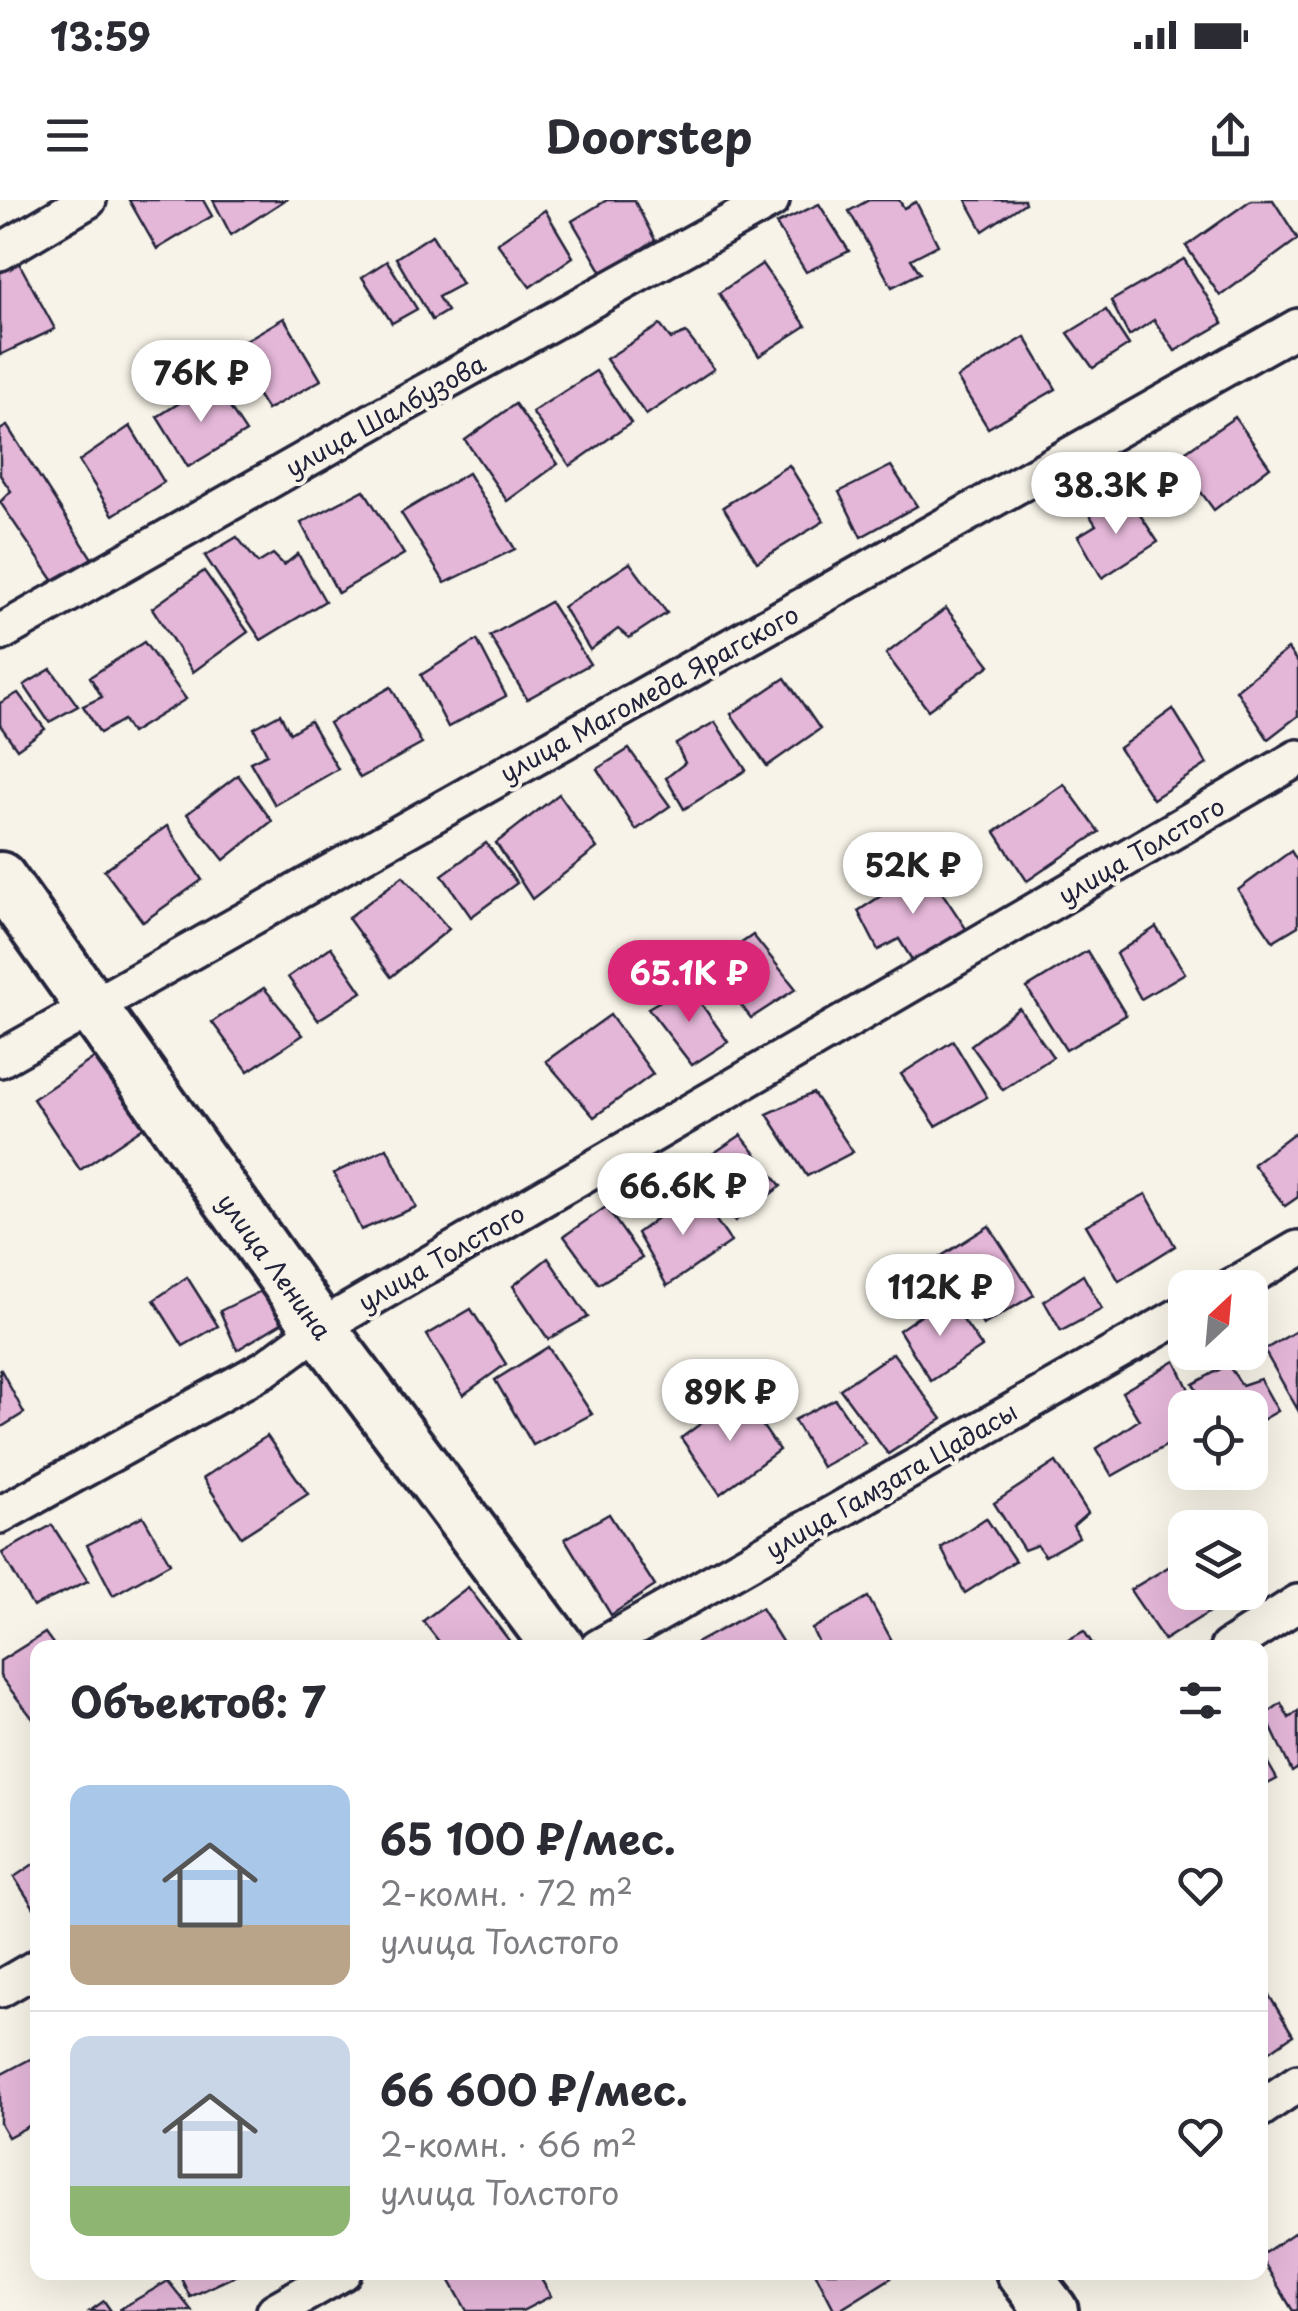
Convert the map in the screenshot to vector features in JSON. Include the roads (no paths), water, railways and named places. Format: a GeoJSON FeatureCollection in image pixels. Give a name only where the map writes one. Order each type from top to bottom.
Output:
{"type":"FeatureCollection","features":[{"type":"Feature","properties":{"kind":"street"},"geometry":{"type":"LineString","coordinates":[[0,252],[88,200]]}},
{"type":"Feature","properties":{"kind":"street","name":"улица Шалбузова"},"geometry":{"type":"LineString","coordinates":[[0,634],[771,200]]}},
{"type":"Feature","properties":{"kind":"street","name":"улица Магомеда Ярагского"},"geometry":{"type":"LineString","coordinates":[[0,1059],[1298,327]]}},
{"type":"Feature","properties":{"kind":"street","name":"улица Толстого"},"geometry":{"type":"LineString","coordinates":[[0,1515],[266,1368],[320,1328],[1298,758]]}},
{"type":"Feature","properties":{"kind":"street","name":"улица Ленина"},"geometry":{"type":"LineString","coordinates":[[0,878],[320,1328],[553,1640]]}},
{"type":"Feature","properties":{"kind":"street"},"geometry":{"type":"LineString","coordinates":[[1261,1270],[1298,1248]]}},
{"type":"Feature","properties":{"kind":"street","name":"улица Гамзата Цадасы"},"geometry":{"type":"LineString","coordinates":[[612,1640],[1168,1323]]}},
{"type":"Feature","properties":{"kind":"street"},"geometry":{"type":"LineString","coordinates":[[1240,1640],[1298,1603]]}},
{"type":"Feature","properties":{"kind":"street"},"geometry":{"type":"LineString","coordinates":[[0,1988],[30,1971]]}},
{"type":"Feature","properties":{"kind":"street"},"geometry":{"type":"LineString","coordinates":[[1268,2104],[1298,2083]]}},
{"type":"Feature","properties":{"kind":"street"},"geometry":{"type":"LineString","coordinates":[[275,2311],[329,2280]]}},
{"type":"Feature","properties":{"kind":"street"},"geometry":{"type":"LineString","coordinates":[[1028,2280],[1052,2311]]}}]}
